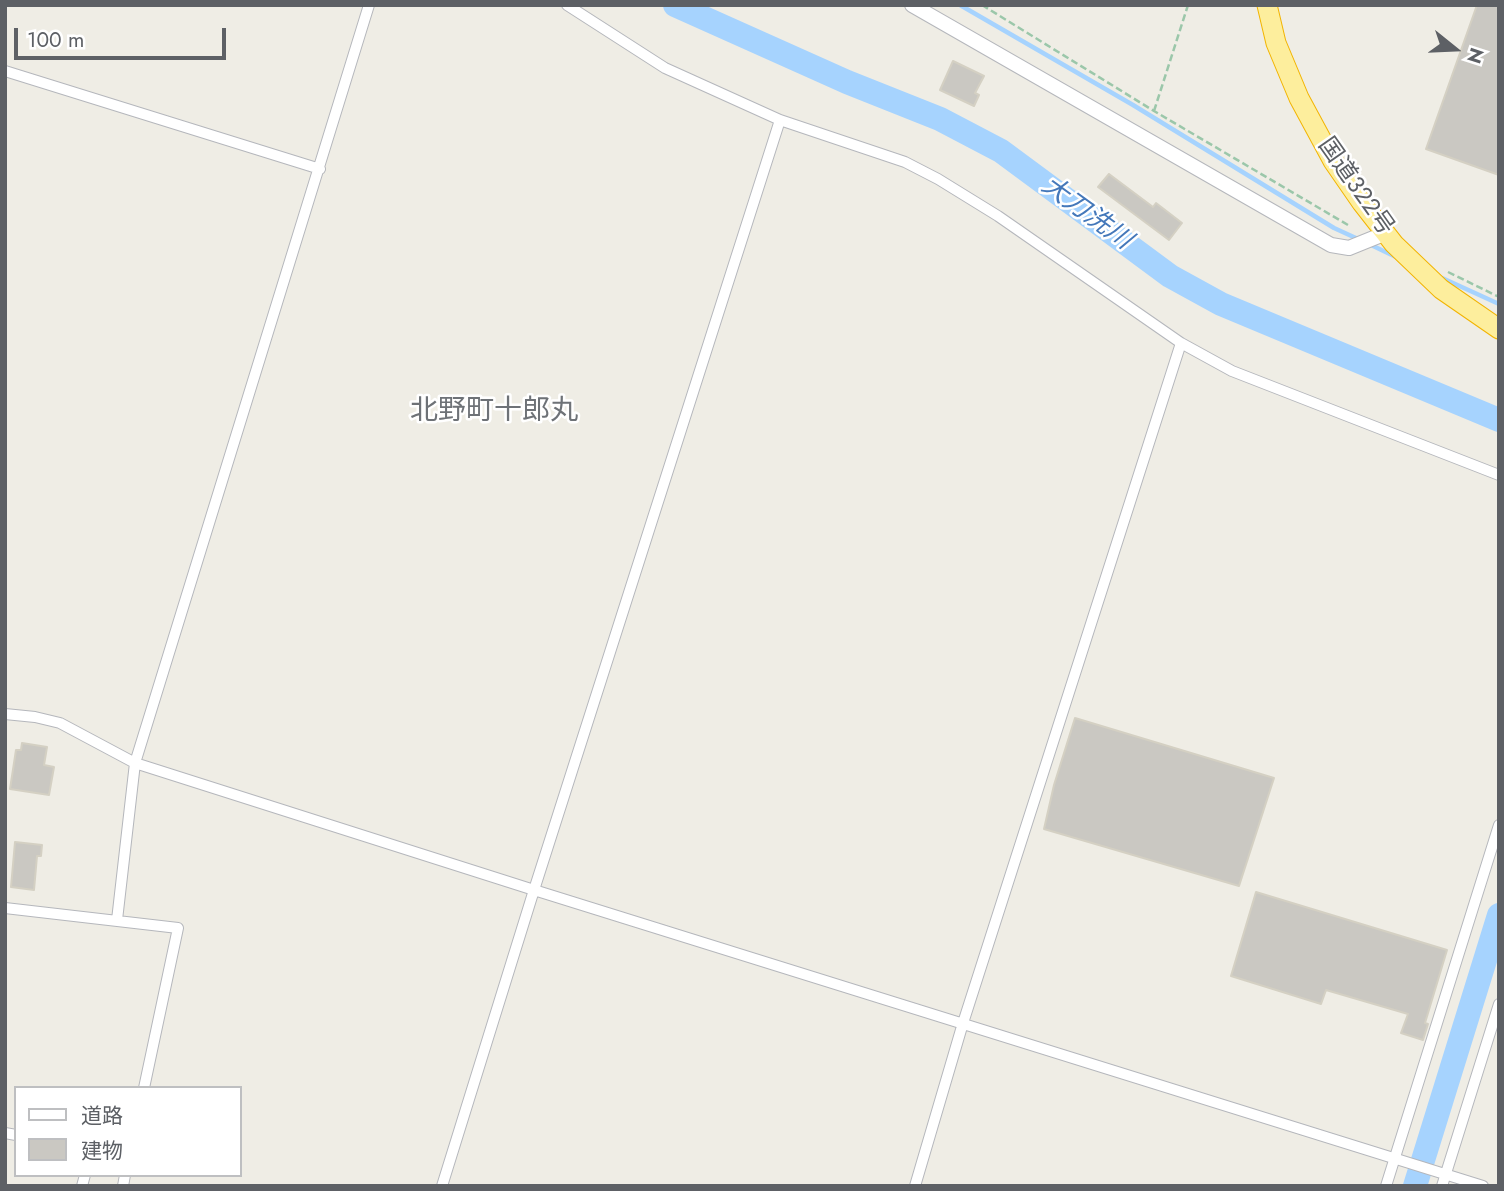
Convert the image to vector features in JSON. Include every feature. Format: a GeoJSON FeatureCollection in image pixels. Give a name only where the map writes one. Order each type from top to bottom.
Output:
{"type":"FeatureCollection","features":[{"type":"Feature","properties":{"kind":"highway","name":"国道322号"},"geometry":{"type":"LineString","coordinates":[[1266,5],[1276,43],[1299,98],[1333,161],[1386,233],[1441,289],[1499,329]]}},
{"type":"Feature","properties":{"kind":"street"},"geometry":{"type":"LineString","coordinates":[[117,920],[135,763],[369,5]]}},
{"type":"Feature","properties":{"kind":"street"},"geometry":{"type":"LineString","coordinates":[[567,5],[665,68],[780,120],[905,162],[938,179],[998,216],[1181,343],[1232,371],[1499,475]]}},
{"type":"Feature","properties":{"kind":"street"},"geometry":{"type":"LineString","coordinates":[[912,5],[1331,246],[1349,248],[1386,233]]}},
{"type":"Feature","properties":{"kind":"street"},"geometry":{"type":"LineString","coordinates":[[5,71],[320,169]]}},
{"type":"Feature","properties":{"kind":"street"},"geometry":{"type":"LineString","coordinates":[[442,1186],[780,120]]}},
{"type":"Feature","properties":{"kind":"street"},"geometry":{"type":"LineString","coordinates":[[915,1186],[964,1023],[1181,343]]}},
{"type":"Feature","properties":{"kind":"street"},"geometry":{"type":"LineString","coordinates":[[5,714],[60,723],[135,763],[1483,1186]]}},
{"type":"Feature","properties":{"kind":"street"},"geometry":{"type":"LineString","coordinates":[[1386,1186],[1399,1159],[1499,825]]}},
{"type":"Feature","properties":{"kind":"street"},"geometry":{"type":"LineString","coordinates":[[5,908],[178,928],[144,1086]]}},
{"type":"Feature","properties":{"kind":"street"},"geometry":{"type":"LineString","coordinates":[[1442,1186],[1442,1173],[1499,1004]]}},
{"type":"Feature","properties":{"kind":"path"},"geometry":{"type":"LineString","coordinates":[[982,5],[1154,111],[1348,225]]}},
{"type":"Feature","properties":{"kind":"path"},"geometry":{"type":"LineString","coordinates":[[1154,111],[1188,5]]}},
{"type":"Feature","properties":{"kind":"path"},"geometry":{"type":"LineString","coordinates":[[1441,268],[1499,296]]}},
{"type":"Feature","properties":{"kind":"building"},"geometry":{"type":"Polygon","coordinates":[[[1477,5],[1499,5],[1499,175],[1426,149],[1477,5]]]}},
{"type":"Feature","properties":{"kind":"building"},"geometry":{"type":"Polygon","coordinates":[[[953,61],[984,76],[975,93],[979,95],[974,106],[940,90],[953,61]]]}},
{"type":"Feature","properties":{"kind":"building"},"geometry":{"type":"Polygon","coordinates":[[[1109,174],[1153,207],[1156,203],[1182,223],[1169,240],[1098,187],[1109,174]]]}},
{"type":"Feature","properties":{"kind":"building"},"geometry":{"type":"Polygon","coordinates":[[[1075,718],[1274,778],[1239,886],[1044,829],[1054,785],[1075,718]]]}},
{"type":"Feature","properties":{"kind":"building"},"geometry":{"type":"Polygon","coordinates":[[[22,743],[47,747],[44,765],[54,767],[49,795],[10,789],[16,750],[21,750],[22,743]]]}},
{"type":"Feature","properties":{"kind":"building"},"geometry":{"type":"Polygon","coordinates":[[[15,842],[42,845],[41,856],[37,856],[34,890],[11,887],[15,842]]]}},
{"type":"Feature","properties":{"kind":"building"},"geometry":{"type":"Polygon","coordinates":[[[1256,892],[1447,950],[1425,1023],[1428,1024],[1423,1040],[1401,1033],[1408,1014],[1326,990],[1321,1004],[1231,976],[1256,892]]]}},
{"type":"Feature","properties":{"kind":"waterway","name":"大刀洗川"},"geometry":{"type":"LineString","coordinates":[[675,5],[847,82],[940,119],[1001,151],[1170,276],[1221,304],[1499,420]]}},
{"type":"Feature","properties":{"kind":"waterway"},"geometry":{"type":"LineString","coordinates":[[960,5],[1133,105],[1334,228],[1358,239]]}},
{"type":"Feature","properties":{"kind":"waterway"},"geometry":{"type":"LineString","coordinates":[[1369,244],[1396,257]]}},
{"type":"Feature","properties":{"kind":"waterway"},"geometry":{"type":"LineString","coordinates":[[1442,278],[1499,304]]}},
{"type":"Feature","properties":{"kind":"waterway"},"geometry":{"type":"LineString","coordinates":[[1415,1186],[1499,915]]}},
{"type":"Feature","properties":{"kind":"district","name":"北野町十郎丸"},"geometry":{"type":"Point","coordinates":[494,412]}}]}
